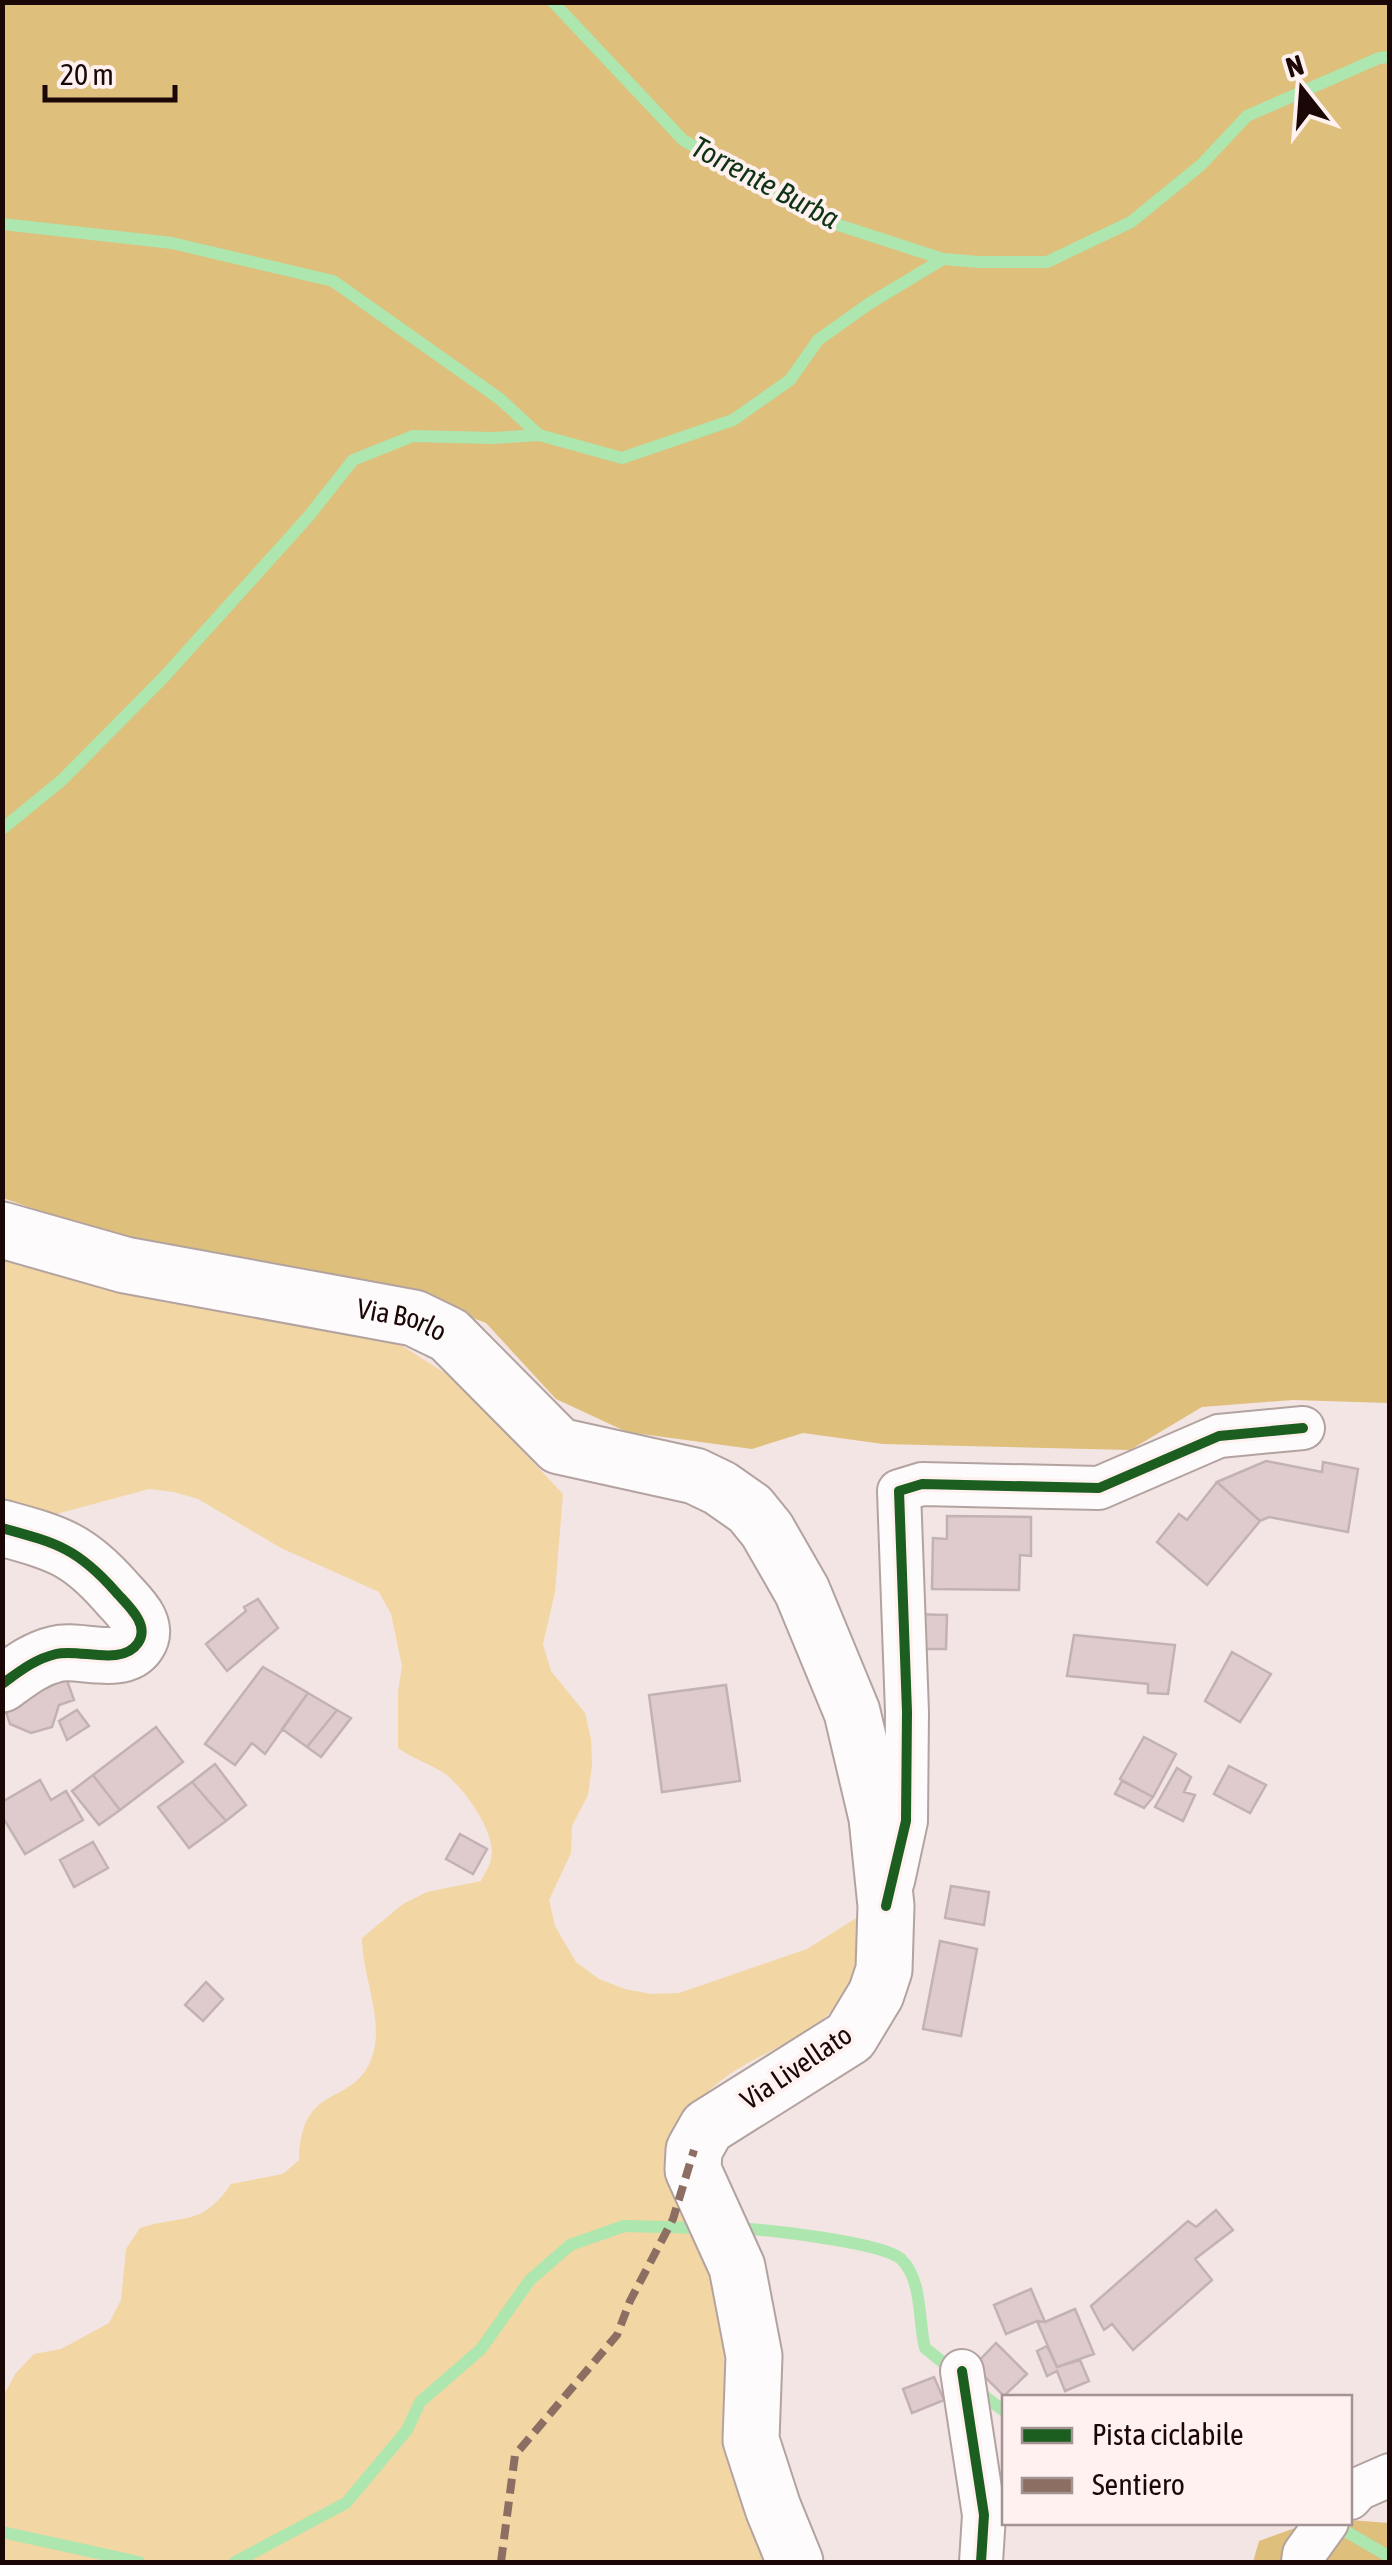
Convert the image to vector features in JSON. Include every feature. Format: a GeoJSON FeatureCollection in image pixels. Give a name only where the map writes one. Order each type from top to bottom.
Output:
{"type":"FeatureCollection","features":[{"type":"Feature","properties":{"kind":"main road","name":"Via Borlo"},"geometry":{"type":"LineString","coordinates":[[2,1230],[125,1266],[414,1318],[449,1335],[559,1446],[695,1476],[750,1509]]}},
{"type":"Feature","properties":{"kind":"main road","name":"Via Livellato"},"geometry":{"type":"LineString","coordinates":[[750,1509],[767,1530],[802,1591],[852,1712],[876,1818],[886,1906],[884,1970],[867,2014],[850,2037],[720,2116],[707,2126],[694,2150],[696,2180],[737,2266],[754,2356],[751,2440],[772,2508],[795,2562]]}},
{"type":"Feature","properties":{"kind":"main road"},"geometry":{"type":"LineString","coordinates":[[2,1528],[60,1544],[88,1561],[138,1618],[142,1631],[139,1642],[129,1652],[60,1652],[31,1663],[2,1684]]}},
{"type":"Feature","properties":{"kind":"street"},"geometry":{"type":"LineString","coordinates":[[886,1906],[906,1822],[898,1491],[922,1484],[1099,1488],[1219,1436],[1303,1428]]}},
{"type":"Feature","properties":{"kind":"street"},"geometry":{"type":"LineString","coordinates":[[962,2371],[984,2515],[981,2562]]}},
{"type":"Feature","properties":{"kind":"street"},"geometry":{"type":"LineString","coordinates":[[1352,2496],[1358,2489],[1390,2475]]}},
{"type":"Feature","properties":{"kind":"street"},"geometry":{"type":"LineString","coordinates":[[1303,2562],[1304,2554],[1325,2525]]}},
{"type":"Feature","properties":{"kind":"shaded area"},"geometry":{"type":"Polygon","coordinates":[[[3,3],[1389,3],[1389,1403],[1293,1400],[1202,1407],[1130,1450],[883,1444],[803,1433],[752,1449],[627,1432],[556,1399],[486,1323],[437,1304],[161,1254],[3,1198],[3,3]]]}},
{"type":"Feature","properties":{"kind":"shaded area"},"geometry":{"type":"Polygon","coordinates":[[[2,1248],[396,1342],[456,1380],[563,1494],[555,1592],[543,1644],[551,1671],[585,1713],[592,1766],[588,1795],[572,1826],[571,1853],[549,1900],[555,1926],[576,1962],[599,1979],[625,1989],[651,1994],[679,1993],[807,1949],[864,1913],[855,1967],[835,2007],[807,2031],[735,2071],[698,2100],[711,2247],[770,2562],[3,2562],[3,2397],[15,2374],[34,2354],[61,2349],[109,2323],[121,2300],[126,2249],[140,2228],[192,2217],[211,2207],[231,2184],[283,2174],[299,2160],[308,2118],[317,2106],[362,2075],[375,2046],[375,2015],[362,1938],[403,1904],[427,1892],[481,1881],[492,1849],[477,1810],[459,1787],[441,1771],[398,1748],[402,1666],[391,1614],[379,1592],[281,1548],[198,1499],[174,1492],[149,1489],[49,1516],[3,1508],[2,1248]]]}},
{"type":"Feature","properties":{"kind":"shaded area"},"geometry":{"type":"Polygon","coordinates":[[[1352,2520],[1389,2523],[1389,2562],[1253,2562],[1259,2541],[1303,2525],[1352,2525],[1352,2520]]]}},
{"type":"Feature","properties":{"kind":"building"},"geometry":{"type":"Polygon","coordinates":[[[1266,1461],[1322,1472],[1323,1462],[1358,1469],[1348,1532],[1269,1517],[1260,1521],[1217,1482],[1266,1461]]]}},
{"type":"Feature","properties":{"kind":"building"},"geometry":{"type":"Polygon","coordinates":[[[1217,1482],[1260,1521],[1207,1585],[1157,1542],[1179,1514],[1187,1520],[1217,1482]]]}},
{"type":"Feature","properties":{"kind":"building"},"geometry":{"type":"Polygon","coordinates":[[[947,1516],[1031,1517],[1031,1556],[1020,1555],[1019,1590],[932,1589],[933,1538],[947,1539],[947,1516]]]}},
{"type":"Feature","properties":{"kind":"building"},"geometry":{"type":"Polygon","coordinates":[[[258,1599],[278,1628],[227,1671],[206,1644],[246,1611],[244,1607],[258,1599]]]}},
{"type":"Feature","properties":{"kind":"building"},"geometry":{"type":"Polygon","coordinates":[[[909,1614],[947,1615],[946,1649],[909,1649],[909,1614]]]}},
{"type":"Feature","properties":{"kind":"building"},"geometry":{"type":"Polygon","coordinates":[[[1074,1635],[1175,1645],[1168,1694],[1148,1693],[1148,1684],[1067,1676],[1074,1635]]]}},
{"type":"Feature","properties":{"kind":"building"},"geometry":{"type":"Polygon","coordinates":[[[1232,1652],[1271,1674],[1240,1722],[1205,1701],[1232,1652]]]}},
{"type":"Feature","properties":{"kind":"building"},"geometry":{"type":"Polygon","coordinates":[[[263,1667],[308,1693],[265,1754],[252,1743],[235,1765],[205,1744],[263,1667]]]}},
{"type":"Feature","properties":{"kind":"building"},"geometry":{"type":"Polygon","coordinates":[[[65,1675],[74,1700],[59,1705],[52,1727],[31,1733],[10,1724],[3,1703],[65,1675]]]}},
{"type":"Feature","properties":{"kind":"building"},"geometry":{"type":"Polygon","coordinates":[[[726,1685],[740,1781],[662,1792],[649,1695],[726,1685]]]}},
{"type":"Feature","properties":{"kind":"building"},"geometry":{"type":"Polygon","coordinates":[[[308,1693],[337,1710],[307,1747],[282,1729],[308,1693]]]}},
{"type":"Feature","properties":{"kind":"building"},"geometry":{"type":"Polygon","coordinates":[[[77,1710],[89,1726],[67,1740],[59,1721],[77,1710]]]}},
{"type":"Feature","properties":{"kind":"building"},"geometry":{"type":"Polygon","coordinates":[[[337,1710],[351,1718],[321,1757],[307,1747],[337,1710]]]}},
{"type":"Feature","properties":{"kind":"building"},"geometry":{"type":"Polygon","coordinates":[[[156,1727],[183,1762],[120,1810],[93,1775],[156,1727]]]}},
{"type":"Feature","properties":{"kind":"building"},"geometry":{"type":"Polygon","coordinates":[[[1144,1737],[1176,1754],[1153,1797],[1120,1779],[1144,1737]]]}},
{"type":"Feature","properties":{"kind":"building"},"geometry":{"type":"Polygon","coordinates":[[[215,1764],[246,1805],[226,1821],[192,1782],[215,1764]]]}},
{"type":"Feature","properties":{"kind":"building"},"geometry":{"type":"Polygon","coordinates":[[[1229,1766],[1266,1785],[1250,1813],[1214,1794],[1229,1766]]]}},
{"type":"Feature","properties":{"kind":"building"},"geometry":{"type":"Polygon","coordinates":[[[1177,1768],[1191,1777],[1184,1792],[1195,1795],[1183,1821],[1155,1807],[1177,1768]]]}},
{"type":"Feature","properties":{"kind":"building"},"geometry":{"type":"Polygon","coordinates":[[[93,1775],[120,1810],[99,1825],[72,1791],[93,1775]]]}},
{"type":"Feature","properties":{"kind":"building"},"geometry":{"type":"Polygon","coordinates":[[[40,1780],[51,1800],[66,1791],[83,1820],[25,1854],[2,1816],[2,1802],[40,1780]]]}},
{"type":"Feature","properties":{"kind":"building"},"geometry":{"type":"Polygon","coordinates":[[[1122,1781],[1153,1797],[1144,1808],[1115,1794],[1122,1781]]]}},
{"type":"Feature","properties":{"kind":"building"},"geometry":{"type":"Polygon","coordinates":[[[192,1782],[226,1821],[189,1848],[158,1807],[192,1782]]]}},
{"type":"Feature","properties":{"kind":"building"},"geometry":{"type":"Polygon","coordinates":[[[460,1834],[487,1849],[473,1874],[446,1859],[460,1834]]]}},
{"type":"Feature","properties":{"kind":"building"},"geometry":{"type":"Polygon","coordinates":[[[93,1842],[108,1868],[74,1887],[60,1860],[93,1842]]]}},
{"type":"Feature","properties":{"kind":"building"},"geometry":{"type":"Polygon","coordinates":[[[951,1886],[989,1892],[984,1925],[945,1918],[951,1886]]]}},
{"type":"Feature","properties":{"kind":"building"},"geometry":{"type":"Polygon","coordinates":[[[940,1941],[977,1949],[961,2036],[923,2029],[940,1941]]]}},
{"type":"Feature","properties":{"kind":"building"},"geometry":{"type":"Polygon","coordinates":[[[206,1982],[223,1999],[203,2021],[185,2005],[206,1982]]]}},
{"type":"Feature","properties":{"kind":"building"},"geometry":{"type":"Polygon","coordinates":[[[1216,2210],[1233,2230],[1195,2259],[1212,2280],[1133,2350],[1112,2324],[1104,2330],[1091,2306],[1188,2221],[1196,2227],[1216,2210]]]}},
{"type":"Feature","properties":{"kind":"building"},"geometry":{"type":"Polygon","coordinates":[[[1031,2289],[1045,2322],[1037,2321],[1006,2334],[994,2305],[1031,2289]]]}},
{"type":"Feature","properties":{"kind":"building"},"geometry":{"type":"Polygon","coordinates":[[[1075,2309],[1094,2354],[1057,2367],[1037,2321],[1045,2322],[1075,2309]]]}},
{"type":"Feature","properties":{"kind":"building"},"geometry":{"type":"Polygon","coordinates":[[[996,2343],[1027,2374],[1003,2395],[974,2366],[996,2343]]]}},
{"type":"Feature","properties":{"kind":"building"},"geometry":{"type":"Polygon","coordinates":[[[1047,2346],[1057,2367],[1080,2360],[1089,2381],[1065,2391],[1057,2371],[1047,2376],[1037,2351],[1047,2346]]]}},
{"type":"Feature","properties":{"kind":"building"},"geometry":{"type":"Polygon","coordinates":[[[934,2377],[944,2400],[912,2413],[903,2389],[934,2377]]]}},
{"type":"Feature","properties":{"kind":"waterway","name":"Torrente Burba"},"geometry":{"type":"LineString","coordinates":[[553,2],[683,140],[820,219],[943,259],[979,262],[1047,262],[1131,222],[1201,165],[1247,116],[1379,58],[1390,57]]}},
{"type":"Feature","properties":{"kind":"waterway"},"geometry":{"type":"LineString","coordinates":[[2,224],[172,243],[333,281],[500,399],[539,435],[622,458],[733,420],[790,380],[818,340],[943,259]]}},
{"type":"Feature","properties":{"kind":"waterway"},"geometry":{"type":"LineString","coordinates":[[2,829],[62,780],[163,678],[308,517],[353,460],[413,436],[539,435]]}},
{"type":"Feature","properties":{"kind":"waterway"},"geometry":{"type":"LineString","coordinates":[[235,2562],[346,2503],[407,2430],[420,2402],[481,2349],[530,2280],[570,2245],[624,2226],[703,2228]]}},
{"type":"Feature","properties":{"kind":"waterway"},"geometry":{"type":"LineString","coordinates":[[733,2228],[847,2242],[901,2259],[913,2278],[925,2348],[956,2373]]}},
{"type":"Feature","properties":{"kind":"waterway"},"geometry":{"type":"LineString","coordinates":[[975,2389],[1002,2409]]}},
{"type":"Feature","properties":{"kind":"waterway"},"geometry":{"type":"LineString","coordinates":[[1335,2525],[1390,2557]]}},
{"type":"Feature","properties":{"kind":"waterway"},"geometry":{"type":"LineString","coordinates":[[2,2532],[139,2562]]}},
{"type":"Feature","properties":{"kind":"marked path"},"geometry":{"type":"LineString","coordinates":[[501,2562],[515,2455],[617,2335],[630,2301],[673,2219],[694,2150]]}},
{"type":"Feature","properties":{"kind":"cycle path"},"geometry":{"type":"LineString","coordinates":[[886,1906],[906,1821],[907,1712],[899,1491],[922,1484],[1099,1488],[1219,1436],[1303,1428]]}},
{"type":"Feature","properties":{"kind":"cycle path"},"geometry":{"type":"LineString","coordinates":[[2,1528],[51,1543],[77,1556],[125,1602],[141,1629],[138,1643],[122,1654],[56,1654],[34,1662],[2,1684]]}},
{"type":"Feature","properties":{"kind":"cycle path"},"geometry":{"type":"LineString","coordinates":[[962,2371],[984,2515],[981,2562]]}}]}
